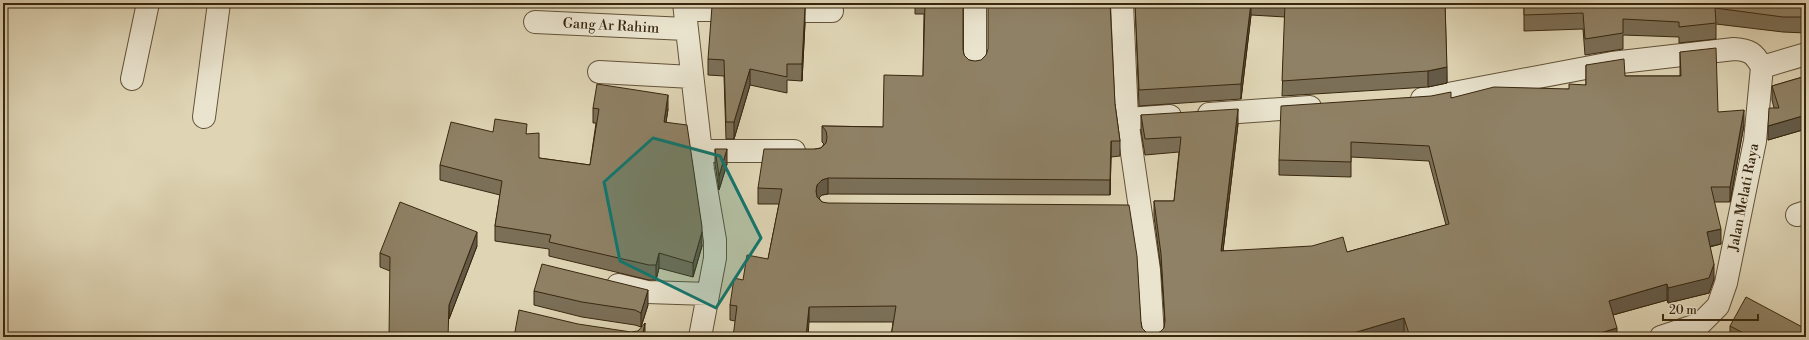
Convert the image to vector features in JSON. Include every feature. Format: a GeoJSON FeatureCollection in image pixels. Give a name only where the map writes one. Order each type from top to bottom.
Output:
{"type":"FeatureCollection","features":[{"type":"Feature","properties":{"kind":"street"},"geometry":{"type":"LineString","coordinates":[[132,79],[148,3]]}},
{"type":"Feature","properties":{"kind":"street"},"geometry":{"type":"LineString","coordinates":[[204,117],[219,3]]}},
{"type":"Feature","properties":{"kind":"street"},"geometry":{"type":"LineString","coordinates":[[975,3],[976,64]]}},
{"type":"Feature","properties":{"kind":"street"},"geometry":{"type":"LineString","coordinates":[[1122,3],[1131,208],[1149,270],[1153,337]]}},
{"type":"Feature","properties":{"kind":"street","name":"Gang Ar Rahim"},"geometry":{"type":"LineString","coordinates":[[535,22],[685,14],[832,11]]}},
{"type":"Feature","properties":{"kind":"street"},"geometry":{"type":"LineString","coordinates":[[685,14],[700,151],[715,240],[715,258],[700,337]]}},
{"type":"Feature","properties":{"kind":"street"},"geometry":{"type":"LineString","coordinates":[[1398,101],[1430,98],[1612,63],[1734,49],[1746,49],[1755,55],[1762,67],[1806,54]]}},
{"type":"Feature","properties":{"kind":"street","name":"Jalan Melati Raya"},"geometry":{"type":"LineString","coordinates":[[1661,337],[1700,324],[1718,306],[1724,288],[1755,141],[1762,67]]}},
{"type":"Feature","properties":{"kind":"street"},"geometry":{"type":"LineString","coordinates":[[599,72],[692,77]]}},
{"type":"Feature","properties":{"kind":"street"},"geometry":{"type":"LineString","coordinates":[[1128,119],[1327,106]]}},
{"type":"Feature","properties":{"kind":"street"},"geometry":{"type":"LineString","coordinates":[[700,151],[815,152]]}},
{"type":"Feature","properties":{"kind":"street"},"geometry":{"type":"LineString","coordinates":[[601,281],[647,292],[708,294]]}},
{"type":"Feature","properties":{"kind":"highlighted area"},"geometry":{"type":"Polygon","coordinates":[[[653,138],[720,156],[761,238],[716,308],[620,261],[604,182],[653,138]]]}},
{"type":"Feature","properties":{"kind":"building"},"geometry":{"type":"Polygon","coordinates":[[[925,3],[963,3],[964,55],[969,60],[975,61],[981,60],[986,55],[988,49],[988,3],[1110,3],[1115,104],[1120,141],[1111,141],[1110,180],[828,178],[822,180],[817,185],[817,197],[822,202],[828,203],[1129,205],[1137,256],[1141,322],[1142,328],[1147,333],[1154,334],[1160,332],[1164,328],[1165,321],[1161,254],[1154,201],[1174,201],[1181,137],[1145,139],[1141,115],[1238,109],[1221,251],[1312,246],[1343,237],[1347,252],[1449,224],[1429,146],[1351,142],[1351,162],[1279,160],[1281,106],[1431,96],[1451,92],[1451,98],[1494,87],[1569,89],[1569,84],[1586,85],[1586,65],[1624,59],[1625,76],[1681,76],[1680,52],[1716,48],[1718,112],[1744,110],[1730,187],[1711,187],[1721,229],[1707,232],[1714,264],[1709,278],[1668,288],[1667,284],[1609,301],[1617,328],[1587,337],[1410,337],[1404,318],[1350,334],[1351,337],[891,337],[896,306],[809,307],[806,337],[733,337],[737,306],[730,305],[734,278],[743,280],[747,255],[768,259],[782,189],[758,188],[764,149],[821,148],[826,143],[827,137],[826,131],[822,126],[883,127],[884,75],[923,76],[925,3]]]}},
{"type":"Feature","properties":{"kind":"building"},"geometry":{"type":"Polygon","coordinates":[[[1135,3],[1251,3],[1241,84],[1139,90],[1135,3]]]}},
{"type":"Feature","properties":{"kind":"building"},"geometry":{"type":"Polygon","coordinates":[[[1285,3],[1445,3],[1447,67],[1428,71],[1282,81],[1285,3]]]}},
{"type":"Feature","properties":{"kind":"building"},"geometry":{"type":"Polygon","coordinates":[[[1524,3],[1806,3],[1806,17],[1783,17],[1715,8],[1716,23],[1679,27],[1679,22],[1623,19],[1623,33],[1585,39],[1583,13],[1524,15],[1524,3]]]}},
{"type":"Feature","properties":{"kind":"building"},"geometry":{"type":"Polygon","coordinates":[[[712,6],[805,7],[802,64],[787,64],[787,77],[750,69],[734,122],[726,122],[724,60],[708,59],[712,6]]]}},
{"type":"Feature","properties":{"kind":"building"},"geometry":{"type":"Polygon","coordinates":[[[1806,76],[1806,115],[1768,126],[1769,108],[1779,108],[1772,86],[1806,76]]]}},
{"type":"Feature","properties":{"kind":"building"},"geometry":{"type":"Polygon","coordinates":[[[597,84],[668,95],[664,122],[687,125],[702,227],[702,232],[693,263],[659,253],[656,265],[649,265],[549,242],[551,235],[495,226],[502,181],[440,165],[451,122],[493,132],[495,119],[527,124],[526,134],[539,133],[539,158],[590,165],[599,109],[593,108],[597,84]]]}},
{"type":"Feature","properties":{"kind":"building"},"geometry":{"type":"Polygon","coordinates":[[[715,149],[727,149],[719,176],[715,149]]]}},
{"type":"Feature","properties":{"kind":"building"},"geometry":{"type":"Polygon","coordinates":[[[400,202],[477,232],[449,305],[448,337],[389,337],[390,257],[380,253],[400,202]]]}},
{"type":"Feature","properties":{"kind":"building"},"geometry":{"type":"Polygon","coordinates":[[[542,264],[648,290],[641,313],[635,310],[582,302],[534,291],[542,264]]]}},
{"type":"Feature","properties":{"kind":"building"},"geometry":{"type":"Polygon","coordinates":[[[1746,297],[1806,329],[1806,337],[1751,337],[1730,326],[1746,297]]]}},
{"type":"Feature","properties":{"kind":"building"},"geometry":{"type":"Polygon","coordinates":[[[519,310],[578,324],[631,332],[638,331],[645,323],[642,337],[514,337],[519,310]]]}}]}
